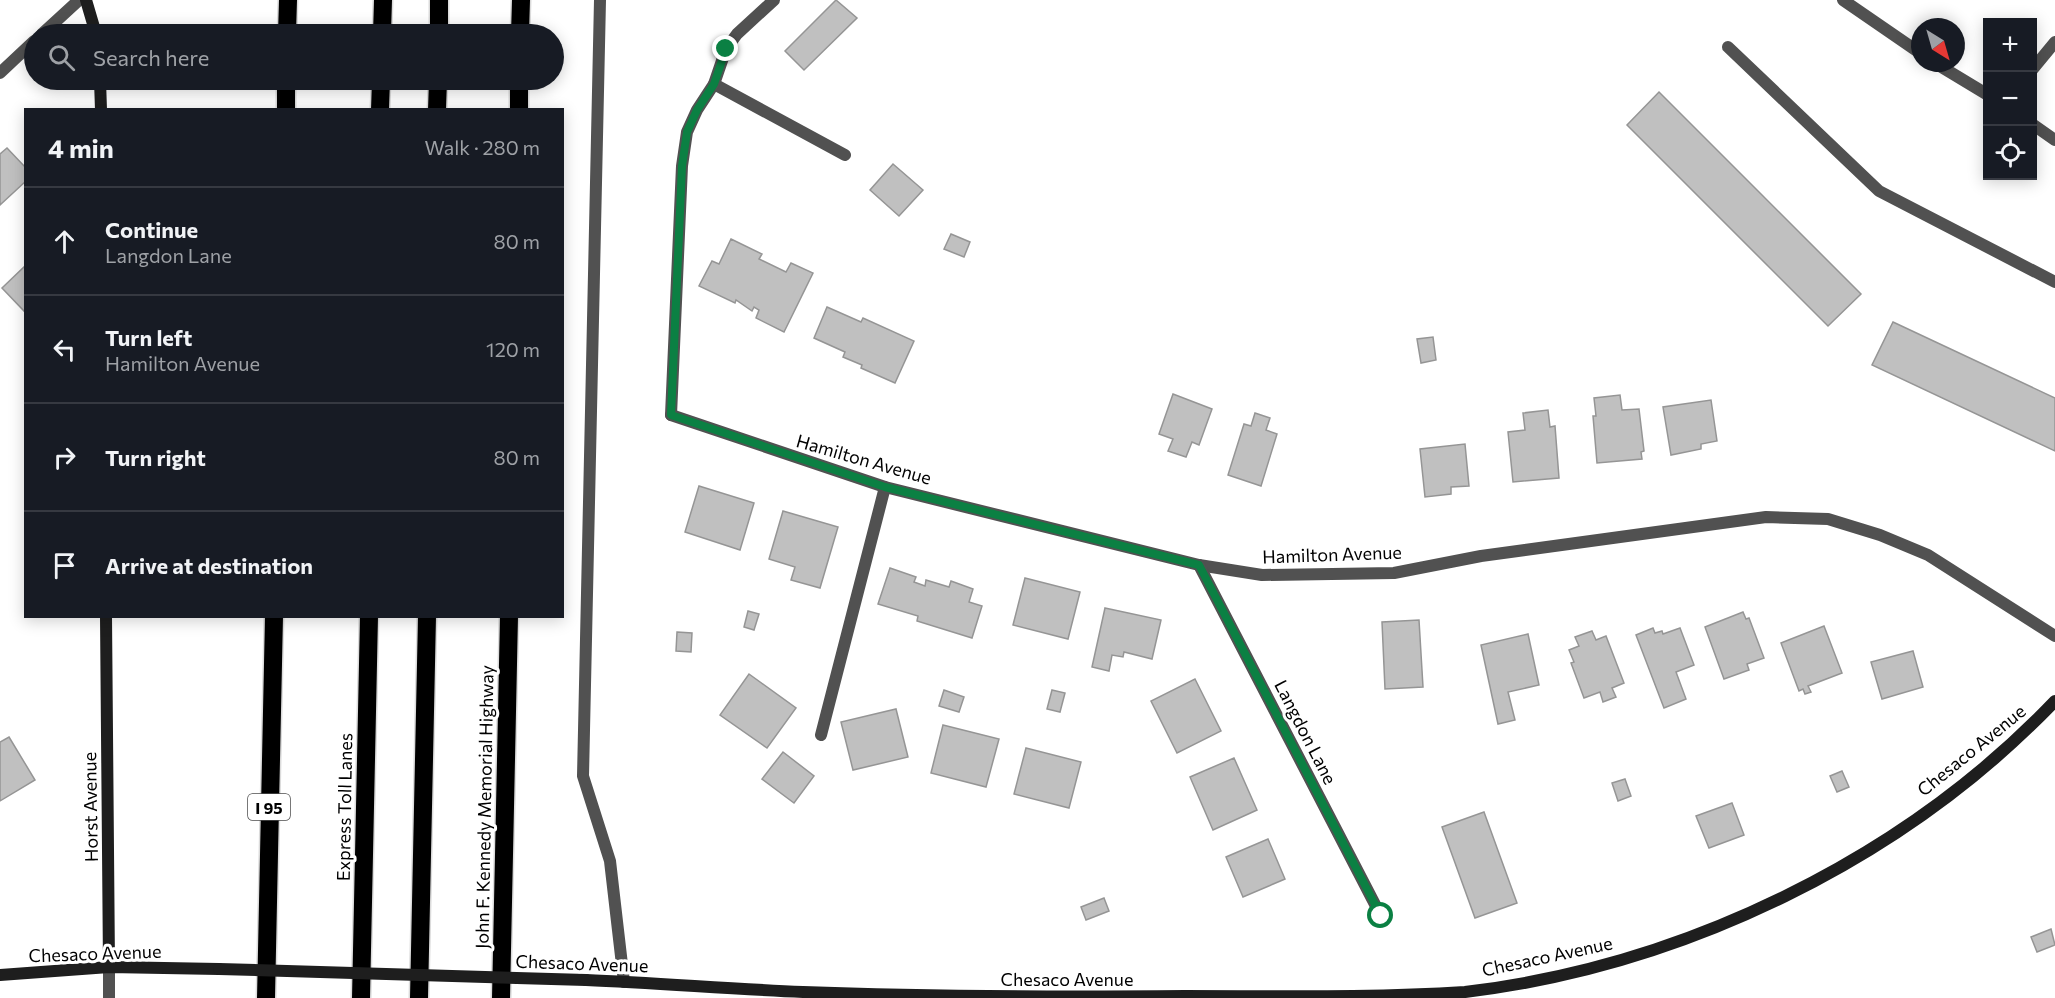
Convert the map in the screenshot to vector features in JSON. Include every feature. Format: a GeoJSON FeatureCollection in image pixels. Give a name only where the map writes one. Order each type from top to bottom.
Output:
{"type":"FeatureCollection","features":[{"type":"Feature","properties":{"kind":"highway"},"geometry":{"type":"LineString","coordinates":[[287,24],[288,0]]}},
{"type":"Feature","properties":{"kind":"highway"},"geometry":{"type":"LineString","coordinates":[[382,0],[382,24]]}},
{"type":"Feature","properties":{"kind":"highway"},"geometry":{"type":"LineString","coordinates":[[439,24],[440,0]]}},
{"type":"Feature","properties":{"kind":"highway"},"geometry":{"type":"LineString","coordinates":[[520,24],[521,0]]}},
{"type":"Feature","properties":{"kind":"highway"},"geometry":{"type":"LineString","coordinates":[[286,90],[286,108]]}},
{"type":"Feature","properties":{"kind":"highway"},"geometry":{"type":"LineString","coordinates":[[380,108],[381,90]]}},
{"type":"Feature","properties":{"kind":"highway"},"geometry":{"type":"LineString","coordinates":[[437,108],[438,90]]}},
{"type":"Feature","properties":{"kind":"highway"},"geometry":{"type":"LineString","coordinates":[[519,90],[519,108]]}},
{"type":"Feature","properties":{"kind":"highway","name":"I 95"},"geometry":{"type":"LineString","coordinates":[[266,998],[274,618]]}},
{"type":"Feature","properties":{"kind":"highway","name":"Express Toll Lanes"},"geometry":{"type":"LineString","coordinates":[[361,998],[369,618]]}},
{"type":"Feature","properties":{"kind":"highway"},"geometry":{"type":"LineString","coordinates":[[419,998],[427,618]]}},
{"type":"Feature","properties":{"kind":"highway","name":"John F. Kennedy Memorial Highway"},"geometry":{"type":"LineString","coordinates":[[501,998],[509,618]]}},
{"type":"Feature","properties":{"kind":"street"},"geometry":{"type":"LineString","coordinates":[[53,24],[79,0]]}},
{"type":"Feature","properties":{"kind":"street"},"geometry":{"type":"LineString","coordinates":[[86,0],[93,24]]}},
{"type":"Feature","properties":{"kind":"street"},"geometry":{"type":"LineString","coordinates":[[600,0],[583,776],[610,861],[624,982]]}},
{"type":"Feature","properties":{"kind":"street"},"geometry":{"type":"LineString","coordinates":[[774,0],[737,34],[726,49],[714,84],[845,155]]}},
{"type":"Feature","properties":{"kind":"street"},"geometry":{"type":"LineString","coordinates":[[1843,0],[1911,47]]}},
{"type":"Feature","properties":{"kind":"street"},"geometry":{"type":"LineString","coordinates":[[2037,64],[2055,42]]}},
{"type":"Feature","properties":{"kind":"street"},"geometry":{"type":"LineString","coordinates":[[1728,47],[1880,191],[2055,282]]}},
{"type":"Feature","properties":{"kind":"street"},"geometry":{"type":"LineString","coordinates":[[0,73],[24,50]]}},
{"type":"Feature","properties":{"kind":"street"},"geometry":{"type":"LineString","coordinates":[[1950,72],[1983,92]]}},
{"type":"Feature","properties":{"kind":"street","name":"Hamilton Avenue"},"geometry":{"type":"LineString","coordinates":[[714,84],[697,110],[687,132],[682,166],[671,415],[885,487],[1199,565],[1262,575],[1394,573],[1493,555],[1766,517],[1828,519],[1880,535],[1928,555],[2055,636]]}},
{"type":"Feature","properties":{"kind":"street"},"geometry":{"type":"LineString","coordinates":[[100,90],[101,108]]}},
{"type":"Feature","properties":{"kind":"street"},"geometry":{"type":"LineString","coordinates":[[2035,126],[2055,140]]}},
{"type":"Feature","properties":{"kind":"street"},"geometry":{"type":"LineString","coordinates":[[821,735],[885,487]]}},
{"type":"Feature","properties":{"kind":"street","name":"Langdon Lane"},"geometry":{"type":"LineString","coordinates":[[1199,565],[1381,916]]}},
{"type":"Feature","properties":{"kind":"street","name":"Horst Avenue"},"geometry":{"type":"LineString","coordinates":[[106,618],[109,998]]}},
{"type":"Feature","properties":{"kind":"street","name":"Chesaco Avenue"},"geometry":{"type":"LineString","coordinates":[[0,975],[109,967],[219,969],[585,980],[802,995],[1400,997],[1471,994],[1600,965],[1721,924],[1780,897],[1870,850],[1936,803],[2024,733],[2055,701]]}},
{"type":"Feature","properties":{"kind":"building"},"geometry":{"type":"Polygon","coordinates":[[[836,0],[857,18],[804,70],[785,51],[836,0]]]}},
{"type":"Feature","properties":{"kind":"building"},"geometry":{"type":"Polygon","coordinates":[[[1659,92],[1861,294],[1828,326],[1627,125],[1659,92]]]}},
{"type":"Feature","properties":{"kind":"building"},"geometry":{"type":"Polygon","coordinates":[[[7,148],[24,166],[24,183],[0,205],[0,154],[7,148]]]}},
{"type":"Feature","properties":{"kind":"building"},"geometry":{"type":"Polygon","coordinates":[[[893,164],[923,190],[899,216],[870,190],[893,164]]]}},
{"type":"Feature","properties":{"kind":"building"},"geometry":{"type":"Polygon","coordinates":[[[951,234],[970,242],[964,257],[944,249],[951,234]]]}},
{"type":"Feature","properties":{"kind":"building"},"geometry":{"type":"Polygon","coordinates":[[[731,239],[762,254],[759,259],[786,272],[791,263],[813,273],[784,332],[756,318],[759,310],[754,307],[752,311],[736,300],[735,303],[699,286],[712,261],[719,264],[731,239]]]}},
{"type":"Feature","properties":{"kind":"building"},"geometry":{"type":"Polygon","coordinates":[[[24,267],[24,311],[2,288],[24,267]]]}},
{"type":"Feature","properties":{"kind":"building"},"geometry":{"type":"Polygon","coordinates":[[[827,307],[861,322],[863,318],[914,341],[895,383],[861,368],[862,365],[843,357],[845,352],[814,338],[827,307]]]}},
{"type":"Feature","properties":{"kind":"building"},"geometry":{"type":"Polygon","coordinates":[[[1893,322],[2055,398],[2055,451],[1872,365],[1893,322]]]}},
{"type":"Feature","properties":{"kind":"building"},"geometry":{"type":"Polygon","coordinates":[[[1433,337],[1436,360],[1421,363],[1417,339],[1433,337]]]}},
{"type":"Feature","properties":{"kind":"building"},"geometry":{"type":"Polygon","coordinates":[[[1173,394],[1212,409],[1199,445],[1192,442],[1186,457],[1168,451],[1173,439],[1159,434],[1173,394]]]}},
{"type":"Feature","properties":{"kind":"building"},"geometry":{"type":"Polygon","coordinates":[[[1620,395],[1622,410],[1639,409],[1644,451],[1641,452],[1642,459],[1597,463],[1593,416],[1596,416],[1594,398],[1620,395]]]}},
{"type":"Feature","properties":{"kind":"building"},"geometry":{"type":"Polygon","coordinates":[[[1711,400],[1717,441],[1701,444],[1701,449],[1671,455],[1663,407],[1711,400]]]}},
{"type":"Feature","properties":{"kind":"building"},"geometry":{"type":"Polygon","coordinates":[[[1548,410],[1550,427],[1555,426],[1559,478],[1513,482],[1508,432],[1525,430],[1523,413],[1548,410]]]}},
{"type":"Feature","properties":{"kind":"building"},"geometry":{"type":"Polygon","coordinates":[[[1255,413],[1270,418],[1266,430],[1277,434],[1261,486],[1228,475],[1244,424],[1251,426],[1255,413]]]}},
{"type":"Feature","properties":{"kind":"building"},"geometry":{"type":"Polygon","coordinates":[[[1465,444],[1469,486],[1451,487],[1451,494],[1425,497],[1420,449],[1465,444]]]}},
{"type":"Feature","properties":{"kind":"building"},"geometry":{"type":"Polygon","coordinates":[[[699,486],[754,503],[740,550],[685,532],[699,486]]]}},
{"type":"Feature","properties":{"kind":"building"},"geometry":{"type":"Polygon","coordinates":[[[783,511],[838,527],[820,588],[791,580],[795,567],[769,559],[783,511]]]}},
{"type":"Feature","properties":{"kind":"building"},"geometry":{"type":"Polygon","coordinates":[[[890,568],[916,577],[914,582],[925,586],[926,580],[949,587],[951,581],[973,589],[969,602],[982,606],[972,638],[917,621],[918,616],[878,604],[890,568]]]}},
{"type":"Feature","properties":{"kind":"building"},"geometry":{"type":"Polygon","coordinates":[[[1025,578],[1080,592],[1068,639],[1013,625],[1025,578]]]}},
{"type":"Feature","properties":{"kind":"building"},"geometry":{"type":"Polygon","coordinates":[[[1105,608],[1161,620],[1152,659],[1124,652],[1123,657],[1112,655],[1109,671],[1092,667],[1105,608]]]}},
{"type":"Feature","properties":{"kind":"building"},"geometry":{"type":"Polygon","coordinates":[[[748,611],[759,614],[754,630],[744,627],[748,611]]]}},
{"type":"Feature","properties":{"kind":"building"},"geometry":{"type":"Polygon","coordinates":[[[1743,612],[1746,619],[1749,618],[1764,658],[1747,664],[1749,670],[1724,679],[1705,627],[1743,612]]]}},
{"type":"Feature","properties":{"kind":"building"},"geometry":{"type":"Polygon","coordinates":[[[1419,620],[1423,687],[1385,689],[1382,622],[1419,620]]]}},
{"type":"Feature","properties":{"kind":"building"},"geometry":{"type":"Polygon","coordinates":[[[1824,626],[1842,673],[1808,686],[1811,692],[1805,694],[1803,689],[1799,691],[1781,643],[1824,626]]]}},
{"type":"Feature","properties":{"kind":"building"},"geometry":{"type":"Polygon","coordinates":[[[1653,628],[1655,633],[1662,631],[1663,634],[1680,628],[1694,665],[1676,672],[1686,699],[1664,708],[1636,635],[1653,628]]]}},
{"type":"Feature","properties":{"kind":"building"},"geometry":{"type":"Polygon","coordinates":[[[1592,631],[1596,640],[1606,636],[1624,683],[1612,688],[1616,697],[1603,702],[1600,692],[1584,698],[1571,663],[1574,662],[1569,650],[1579,646],[1575,637],[1592,631]]]}},
{"type":"Feature","properties":{"kind":"building"},"geometry":{"type":"Polygon","coordinates":[[[677,632],[692,633],[691,652],[676,651],[677,632]]]}},
{"type":"Feature","properties":{"kind":"building"},"geometry":{"type":"Polygon","coordinates":[[[1528,634],[1539,685],[1508,692],[1515,720],[1498,724],[1481,645],[1528,634]]]}},
{"type":"Feature","properties":{"kind":"building"},"geometry":{"type":"Polygon","coordinates":[[[1913,651],[1923,687],[1882,699],[1871,662],[1913,651]]]}},
{"type":"Feature","properties":{"kind":"building"},"geometry":{"type":"Polygon","coordinates":[[[749,674],[796,708],[767,748],[720,715],[749,674]]]}},
{"type":"Feature","properties":{"kind":"building"},"geometry":{"type":"Polygon","coordinates":[[[1195,679],[1221,731],[1177,753],[1151,701],[1195,679]]]}},
{"type":"Feature","properties":{"kind":"building"},"geometry":{"type":"Polygon","coordinates":[[[944,690],[964,697],[959,712],[939,706],[944,690]]]}},
{"type":"Feature","properties":{"kind":"building"},"geometry":{"type":"Polygon","coordinates":[[[1052,690],[1065,693],[1060,712],[1047,709],[1052,690]]]}},
{"type":"Feature","properties":{"kind":"building"},"geometry":{"type":"Polygon","coordinates":[[[896,709],[908,757],[853,770],[841,722],[896,709]]]}},
{"type":"Feature","properties":{"kind":"building"},"geometry":{"type":"Polygon","coordinates":[[[943,725],[999,739],[986,787],[931,773],[943,725]]]}},
{"type":"Feature","properties":{"kind":"building"},"geometry":{"type":"Polygon","coordinates":[[[9,737],[35,780],[0,801],[0,742],[9,737]]]}},
{"type":"Feature","properties":{"kind":"building"},"geometry":{"type":"Polygon","coordinates":[[[1026,748],[1081,762],[1069,808],[1014,794],[1026,748]]]}},
{"type":"Feature","properties":{"kind":"building"},"geometry":{"type":"Polygon","coordinates":[[[783,752],[814,776],[794,803],[762,779],[783,752]]]}},
{"type":"Feature","properties":{"kind":"building"},"geometry":{"type":"Polygon","coordinates":[[[1234,758],[1257,810],[1213,830],[1190,777],[1234,758]]]}},
{"type":"Feature","properties":{"kind":"building"},"geometry":{"type":"Polygon","coordinates":[[[1842,771],[1849,787],[1837,792],[1830,776],[1842,771]]]}},
{"type":"Feature","properties":{"kind":"building"},"geometry":{"type":"Polygon","coordinates":[[[1625,779],[1631,796],[1618,801],[1612,783],[1625,779]]]}},
{"type":"Feature","properties":{"kind":"building"},"geometry":{"type":"Polygon","coordinates":[[[1732,803],[1744,835],[1709,848],[1696,816],[1732,803]]]}},
{"type":"Feature","properties":{"kind":"building"},"geometry":{"type":"Polygon","coordinates":[[[1484,812],[1517,903],[1475,918],[1442,827],[1484,812]]]}},
{"type":"Feature","properties":{"kind":"building"},"geometry":{"type":"Polygon","coordinates":[[[1268,839],[1285,879],[1243,897],[1226,857],[1268,839]]]}},
{"type":"Feature","properties":{"kind":"building"},"geometry":{"type":"Polygon","coordinates":[[[1104,898],[1109,911],[1086,920],[1081,907],[1104,898]]]}},
{"type":"Feature","properties":{"kind":"building"},"geometry":{"type":"Polygon","coordinates":[[[2051,929],[2055,945],[2037,952],[2031,937],[2051,929]]]}},
{"type":"Feature","properties":{"kind":"route"},"geometry":{"type":"LineString","coordinates":[[726,49],[714,84],[697,110],[687,132],[682,166],[671,415],[885,487],[1199,565],[1381,916]]}}]}
